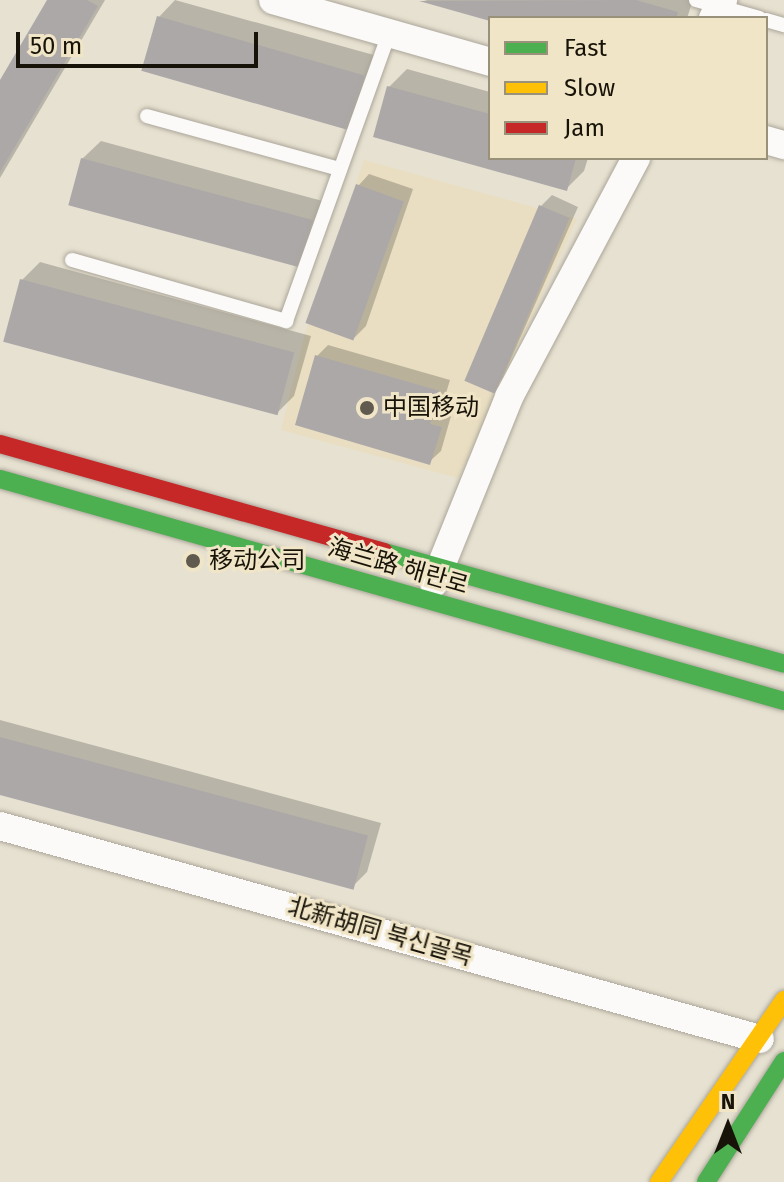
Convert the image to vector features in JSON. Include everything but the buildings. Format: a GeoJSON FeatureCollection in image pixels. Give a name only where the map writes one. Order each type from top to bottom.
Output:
{"type":"FeatureCollection","features":[{"type":"Feature","properties":{"kind":"main road","name":"海兰路 해란로"},"geometry":{"type":"LineString","coordinates":[[0,444],[784,664]]}},
{"type":"Feature","properties":{"kind":"main road","name":"海兰路 해란로"},"geometry":{"type":"LineString","coordinates":[[0,479],[784,701]]}},
{"type":"Feature","properties":{"kind":"main road"},"geometry":{"type":"LineString","coordinates":[[659,1182],[784,1000]]}},
{"type":"Feature","properties":{"kind":"main road"},"geometry":{"type":"LineString","coordinates":[[706,1182],[784,1061]]}},
{"type":"Feature","properties":{"kind":"street"},"geometry":{"type":"LineString","coordinates":[[273,0],[488,61]]}},
{"type":"Feature","properties":{"kind":"street"},"geometry":{"type":"LineString","coordinates":[[428,600],[509,397],[635,160]]}},
{"type":"Feature","properties":{"kind":"street","name":"北新胡同 북신골목"},"geometry":{"type":"LineString","coordinates":[[0,826],[760,1039]]}},
{"type":"Feature","properties":{"kind":"lane"},"geometry":{"type":"LineString","coordinates":[[713,6],[751,16]]}},
{"type":"Feature","properties":{"kind":"lane"},"geometry":{"type":"LineString","coordinates":[[72,260],[286,321],[389,33]]}},
{"type":"Feature","properties":{"kind":"lane"},"geometry":{"type":"LineString","coordinates":[[147,116],[340,169]]}},
{"type":"Feature","properties":{"kind":"shaded area"},"geometry":{"type":"Polygon","coordinates":[[[364,160],[577,219],[458,478],[281,430],[304,337],[364,160]]]}},
{"type":"Feature","properties":{"kind":"traffic: fast"},"geometry":{"type":"LineString","coordinates":[[0,479],[784,701]]}},
{"type":"Feature","properties":{"kind":"traffic: fast"},"geometry":{"type":"LineString","coordinates":[[384,552],[784,664]]}},
{"type":"Feature","properties":{"kind":"traffic: fast"},"geometry":{"type":"LineString","coordinates":[[706,1182],[784,1061]]}},
{"type":"Feature","properties":{"kind":"traffic: slow"},"geometry":{"type":"LineString","coordinates":[[659,1182],[784,1000]]}},
{"type":"Feature","properties":{"kind":"traffic: jam"},"geometry":{"type":"LineString","coordinates":[[0,444],[384,552]]}},
{"type":"Feature","properties":{"kind":"place","name":"中国移动"},"geometry":{"type":"Point","coordinates":[367,408]}},
{"type":"Feature","properties":{"kind":"place","name":"移动公司"},"geometry":{"type":"Point","coordinates":[193,561]}}]}
